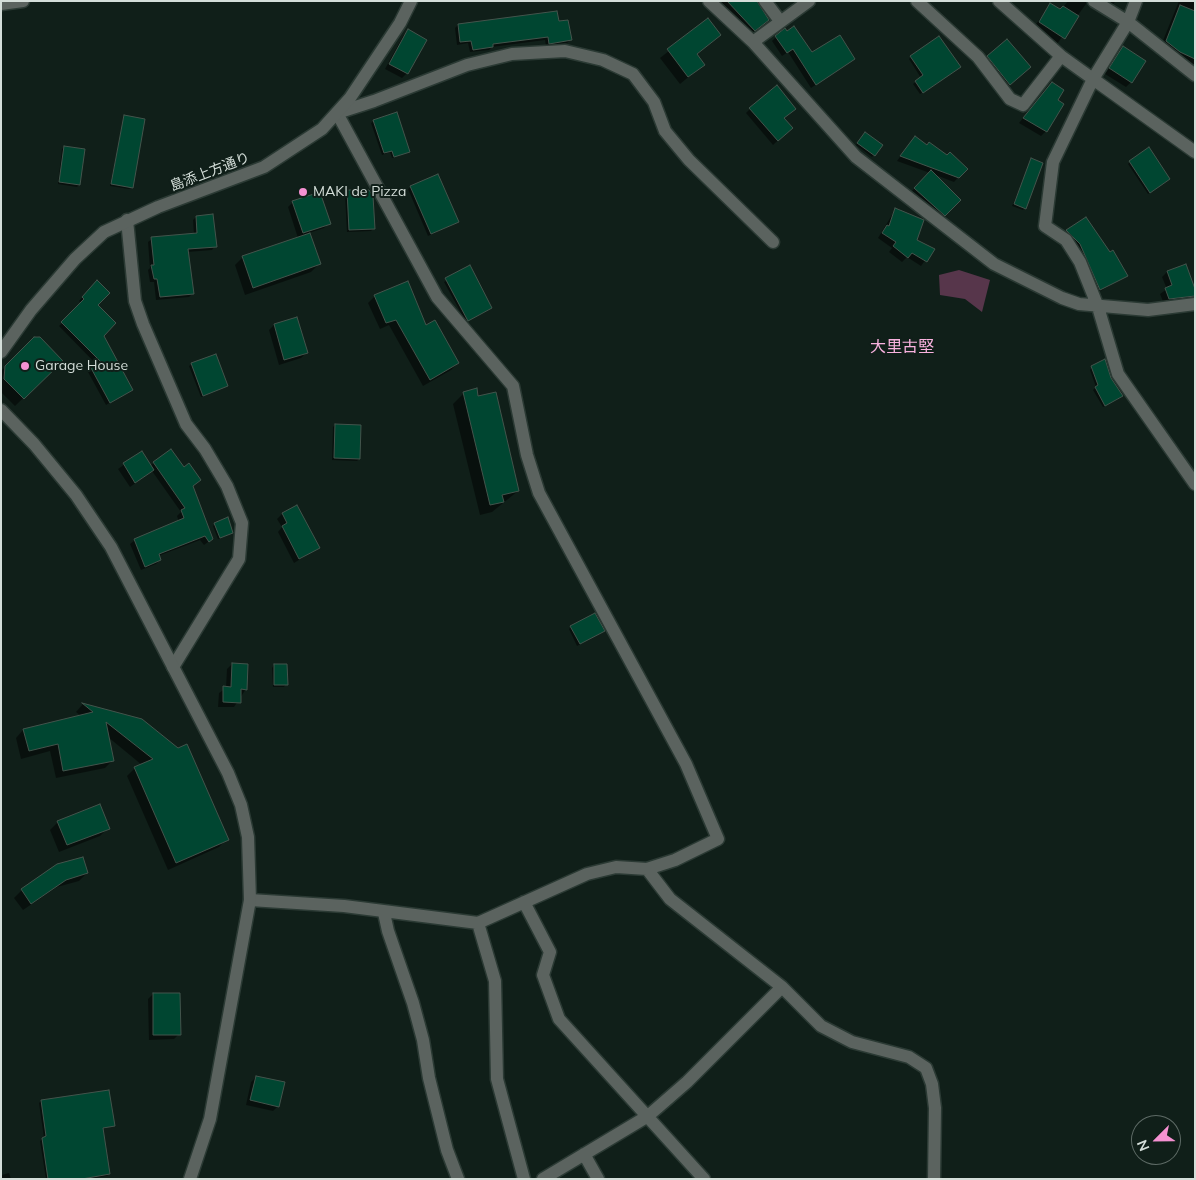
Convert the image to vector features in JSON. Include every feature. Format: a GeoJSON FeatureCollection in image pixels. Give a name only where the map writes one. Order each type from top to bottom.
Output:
{"type":"FeatureCollection","features":[{"type":"Feature","properties":{"kind":"street"},"geometry":{"type":"LineString","coordinates":[[1,4],[22,1]]}},
{"type":"Feature","properties":{"kind":"street","name":"島添上方通り"},"geometry":{"type":"LineString","coordinates":[[1,352],[31,310],[75,259],[104,232],[127,220],[264,167],[322,129],[350,98],[400,23],[411,1]]}},
{"type":"Feature","properties":{"kind":"street"},"geometry":{"type":"LineString","coordinates":[[710,1],[753,42],[856,157],[986,258],[1062,298],[1098,307],[1148,310],[1195,304]]}},
{"type":"Feature","properties":{"kind":"street"},"geometry":{"type":"LineString","coordinates":[[766,1],[780,21]]}},
{"type":"Feature","properties":{"kind":"street"},"geometry":{"type":"LineString","coordinates":[[753,42],[809,1]]}},
{"type":"Feature","properties":{"kind":"street"},"geometry":{"type":"LineString","coordinates":[[917,1],[978,57],[1010,99],[1023,105],[1061,56]]}},
{"type":"Feature","properties":{"kind":"street"},"geometry":{"type":"LineString","coordinates":[[999,1],[1061,56],[1195,152]]}},
{"type":"Feature","properties":{"kind":"street"},"geometry":{"type":"LineString","coordinates":[[1094,1],[1128,22],[1195,75]]}},
{"type":"Feature","properties":{"kind":"street"},"geometry":{"type":"LineString","coordinates":[[1136,1],[1128,22],[1093,79],[1054,162],[1045,226],[1066,240],[1080,262],[1098,307],[1118,374],[1195,484]]}},
{"type":"Feature","properties":{"kind":"street"},"geometry":{"type":"LineString","coordinates":[[250,900],[344,906],[384,913],[433,916],[478,923],[587,874],[616,867],[647,869],[675,860],[718,839],[686,764],[539,493],[527,455],[513,386],[437,297],[337,113],[374,101],[467,65],[512,54],[564,51],[604,60],[633,74],[654,102],[665,131],[689,160],[773,242]]}},
{"type":"Feature","properties":{"kind":"street"},"geometry":{"type":"LineString","coordinates":[[127,220],[135,301],[143,324],[186,424],[205,449],[227,486],[242,523],[239,559],[174,667]]}},
{"type":"Feature","properties":{"kind":"street"},"geometry":{"type":"LineString","coordinates":[[1,410],[34,444],[76,495],[111,547],[228,773],[241,805],[248,837],[250,900],[210,1120],[190,1179]]}},
{"type":"Feature","properties":{"kind":"street"},"geometry":{"type":"LineString","coordinates":[[647,869],[670,899],[782,988],[822,1026],[852,1042],[909,1057],[926,1068],[932,1084],[935,1108],[934,1179]]}},
{"type":"Feature","properties":{"kind":"street"},"geometry":{"type":"LineString","coordinates":[[524,902],[550,952],[543,975],[559,1020],[704,1179]]}},
{"type":"Feature","properties":{"kind":"street"},"geometry":{"type":"LineString","coordinates":[[384,913],[388,931],[413,1002],[447,1150],[458,1179]]}},
{"type":"Feature","properties":{"kind":"street"},"geometry":{"type":"LineString","coordinates":[[478,923],[495,981],[497,1079],[524,1179]]}},
{"type":"Feature","properties":{"kind":"street"},"geometry":{"type":"LineString","coordinates":[[543,1179],[648,1116],[687,1082],[782,988]]}},
{"type":"Feature","properties":{"kind":"street"},"geometry":{"type":"LineString","coordinates":[[584,1154],[598,1179]]}},
{"type":"Feature","properties":{"kind":"shaded area"},"geometry":{"type":"Polygon","coordinates":[[[959,270],[990,280],[982,312],[965,299],[940,295],[939,275],[959,270]]]}},
{"type":"Feature","properties":{"kind":"building"},"geometry":{"type":"Polygon","coordinates":[[[727,1],[757,1],[769,20],[755,31],[727,1]]]}},
{"type":"Feature","properties":{"kind":"building"},"geometry":{"type":"Polygon","coordinates":[[[1050,3],[1060,9],[1063,6],[1079,16],[1065,39],[1039,22],[1050,3]]]}},
{"type":"Feature","properties":{"kind":"building"},"geometry":{"type":"Polygon","coordinates":[[[1180,5],[1195,11],[1195,59],[1180,52],[1166,41],[1180,5]]]}},
{"type":"Feature","properties":{"kind":"building"},"geometry":{"type":"Polygon","coordinates":[[[557,11],[559,21],[568,20],[572,40],[549,44],[548,37],[493,44],[493,47],[473,50],[471,41],[460,42],[458,24],[557,11]]]}},
{"type":"Feature","properties":{"kind":"building"},"geometry":{"type":"Polygon","coordinates":[[[708,18],[721,35],[697,54],[705,65],[688,77],[667,49],[708,18]]]}},
{"type":"Feature","properties":{"kind":"building"},"geometry":{"type":"Polygon","coordinates":[[[794,26],[812,52],[840,35],[855,59],[816,85],[793,49],[787,53],[775,36],[785,28],[787,31],[794,26]]]}},
{"type":"Feature","properties":{"kind":"building"},"geometry":{"type":"Polygon","coordinates":[[[408,29],[427,40],[408,74],[389,64],[408,29]]]}},
{"type":"Feature","properties":{"kind":"building"},"geometry":{"type":"Polygon","coordinates":[[[939,36],[961,67],[923,93],[915,81],[923,75],[910,56],[939,36]]]}},
{"type":"Feature","properties":{"kind":"building"},"geometry":{"type":"Polygon","coordinates":[[[1007,39],[1031,67],[1010,85],[987,56],[1007,39]]]}},
{"type":"Feature","properties":{"kind":"building"},"geometry":{"type":"Polygon","coordinates":[[[1123,46],[1146,61],[1132,83],[1109,68],[1123,46]]]}},
{"type":"Feature","properties":{"kind":"building"},"geometry":{"type":"Polygon","coordinates":[[[1052,82],[1064,90],[1058,100],[1064,104],[1047,132],[1023,118],[1052,82]]]}},
{"type":"Feature","properties":{"kind":"building"},"geometry":{"type":"Polygon","coordinates":[[[777,85],[796,109],[784,118],[793,128],[778,141],[749,108],[777,85]]]}},
{"type":"Feature","properties":{"kind":"building"},"geometry":{"type":"Polygon","coordinates":[[[397,112],[410,152],[394,157],[392,151],[384,153],[373,120],[397,112]]]}},
{"type":"Feature","properties":{"kind":"building"},"geometry":{"type":"Polygon","coordinates":[[[124,115],[145,119],[133,188],[111,184],[124,115]]]}},
{"type":"Feature","properties":{"kind":"building"},"geometry":{"type":"Polygon","coordinates":[[[865,132],[883,145],[875,156],[857,143],[865,132]]]}},
{"type":"Feature","properties":{"kind":"building"},"geometry":{"type":"Polygon","coordinates":[[[915,136],[927,145],[929,142],[947,155],[950,152],[968,169],[959,178],[900,156],[915,136]]]}},
{"type":"Feature","properties":{"kind":"building"},"geometry":{"type":"Polygon","coordinates":[[[64,146],[85,149],[80,185],[59,182],[64,146]]]}},
{"type":"Feature","properties":{"kind":"building"},"geometry":{"type":"Polygon","coordinates":[[[1149,147],[1170,179],[1150,193],[1129,161],[1149,147]]]}},
{"type":"Feature","properties":{"kind":"building"},"geometry":{"type":"Polygon","coordinates":[[[1031,158],[1043,163],[1026,209],[1014,204],[1031,158]]]}},
{"type":"Feature","properties":{"kind":"building"},"geometry":{"type":"Polygon","coordinates":[[[931,170],[961,200],[945,216],[914,188],[931,170]]]}},
{"type":"Feature","properties":{"kind":"building"},"geometry":{"type":"Polygon","coordinates":[[[438,174],[459,222],[431,234],[410,186],[438,174]]]}},
{"type":"Feature","properties":{"kind":"building"},"geometry":{"type":"Polygon","coordinates":[[[347,190],[369,190],[373,196],[375,229],[349,230],[347,190]]]}},
{"type":"Feature","properties":{"kind":"building"},"geometry":{"type":"Polygon","coordinates":[[[320,192],[331,224],[303,233],[292,201],[320,192]]]}},
{"type":"Feature","properties":{"kind":"building"},"geometry":{"type":"Polygon","coordinates":[[[895,208],[924,220],[917,240],[935,249],[927,262],[912,253],[908,258],[893,246],[896,242],[882,233],[887,225],[889,226],[895,208]]]}},
{"type":"Feature","properties":{"kind":"building"},"geometry":{"type":"Polygon","coordinates":[[[213,214],[217,247],[188,249],[194,294],[160,297],[157,279],[154,279],[151,265],[154,265],[151,237],[197,233],[196,216],[213,214]]]}},
{"type":"Feature","properties":{"kind":"building"},"geometry":{"type":"Polygon","coordinates":[[[1086,217],[1110,252],[1113,250],[1128,276],[1100,290],[1080,244],[1066,230],[1086,217]]]}},
{"type":"Feature","properties":{"kind":"building"},"geometry":{"type":"Polygon","coordinates":[[[310,233],[321,264],[253,288],[242,256],[310,233]]]}},
{"type":"Feature","properties":{"kind":"building"},"geometry":{"type":"Polygon","coordinates":[[[1186,264],[1195,289],[1195,296],[1169,299],[1165,288],[1172,285],[1167,271],[1186,264]]]}},
{"type":"Feature","properties":{"kind":"building"},"geometry":{"type":"Polygon","coordinates":[[[470,265],[492,308],[468,321],[445,278],[470,265]]]}},
{"type":"Feature","properties":{"kind":"building"},"geometry":{"type":"Polygon","coordinates":[[[97,280],[110,293],[98,305],[116,323],[104,336],[133,390],[110,403],[91,368],[101,362],[61,322],[84,299],[82,297],[97,280]]]}},
{"type":"Feature","properties":{"kind":"building"},"geometry":{"type":"Polygon","coordinates":[[[408,281],[426,325],[435,320],[459,363],[430,380],[396,320],[386,323],[374,295],[408,281]]]}},
{"type":"Feature","properties":{"kind":"building"},"geometry":{"type":"Polygon","coordinates":[[[297,317],[308,353],[284,360],[274,324],[297,317]]]}},
{"type":"Feature","properties":{"kind":"building"},"geometry":{"type":"Polygon","coordinates":[[[34,337],[40,337],[63,361],[24,399],[4,379],[5,366],[34,337]]]}},
{"type":"Feature","properties":{"kind":"building"},"geometry":{"type":"Polygon","coordinates":[[[216,354],[228,386],[203,396],[191,363],[216,354]]]}},
{"type":"Feature","properties":{"kind":"building"},"geometry":{"type":"Polygon","coordinates":[[[1105,359],[1111,378],[1123,396],[1105,406],[1095,387],[1098,385],[1091,366],[1105,359]]]}},
{"type":"Feature","properties":{"kind":"building"},"geometry":{"type":"Polygon","coordinates":[[[477,388],[478,396],[496,392],[519,491],[502,495],[504,502],[490,505],[463,392],[477,388]]]}},
{"type":"Feature","properties":{"kind":"building"},"geometry":{"type":"Polygon","coordinates":[[[335,424],[361,425],[360,459],[334,458],[335,424]]]}},
{"type":"Feature","properties":{"kind":"building"},"geometry":{"type":"Polygon","coordinates":[[[171,449],[184,467],[189,463],[201,480],[193,486],[213,539],[209,542],[205,536],[159,554],[161,560],[145,567],[134,539],[184,518],[181,510],[185,508],[153,462],[171,449]]]}},
{"type":"Feature","properties":{"kind":"building"},"geometry":{"type":"Polygon","coordinates":[[[142,451],[154,470],[135,483],[123,463],[142,451]]]}},
{"type":"Feature","properties":{"kind":"building"},"geometry":{"type":"Polygon","coordinates":[[[297,505],[320,548],[299,559],[282,526],[287,523],[282,513],[297,505]]]}},
{"type":"Feature","properties":{"kind":"building"},"geometry":{"type":"Polygon","coordinates":[[[228,517],[233,533],[220,538],[214,523],[228,517]]]}},
{"type":"Feature","properties":{"kind":"building"},"geometry":{"type":"Polygon","coordinates":[[[595,613],[605,631],[580,644],[570,626],[595,613]]]}},
{"type":"Feature","properties":{"kind":"building"},"geometry":{"type":"Polygon","coordinates":[[[232,663],[248,664],[247,690],[241,689],[241,703],[223,702],[223,686],[231,687],[232,663]]]}},
{"type":"Feature","properties":{"kind":"building"},"geometry":{"type":"Polygon","coordinates":[[[274,664],[287,664],[288,685],[274,685],[274,664]]]}},
{"type":"Feature","properties":{"kind":"building"},"geometry":{"type":"Polygon","coordinates":[[[82,703],[142,719],[178,748],[187,744],[229,840],[176,863],[134,767],[153,759],[106,722],[114,761],[63,771],[58,744],[29,751],[23,729],[93,712],[82,703]]]}},
{"type":"Feature","properties":{"kind":"building"},"geometry":{"type":"Polygon","coordinates":[[[100,804],[110,829],[67,845],[57,821],[100,804]]]}},
{"type":"Feature","properties":{"kind":"building"},"geometry":{"type":"Polygon","coordinates":[[[83,857],[88,873],[66,880],[31,904],[21,889],[57,864],[83,857]]]}},
{"type":"Feature","properties":{"kind":"building"},"geometry":{"type":"Polygon","coordinates":[[[153,993],[180,993],[181,1035],[153,1035],[153,993]]]}},
{"type":"Feature","properties":{"kind":"building"},"geometry":{"type":"Polygon","coordinates":[[[256,1076],[285,1082],[279,1107],[250,1100],[256,1076]]]}},
{"type":"Feature","properties":{"kind":"building"},"geometry":{"type":"Polygon","coordinates":[[[109,1090],[115,1126],[103,1128],[110,1174],[82,1179],[48,1179],[42,1138],[46,1136],[41,1100],[109,1090]]]}},
{"type":"Feature","properties":{"kind":"place","name":"MAKI de Pizza"},"geometry":{"type":"Point","coordinates":[303,192]}},
{"type":"Feature","properties":{"kind":"place","name":"Garage House"},"geometry":{"type":"Point","coordinates":[25,366]}},
{"type":"Feature","properties":{"kind":"district","name":"大里古堅"},"geometry":{"type":"Point","coordinates":[902,347]}}]}
